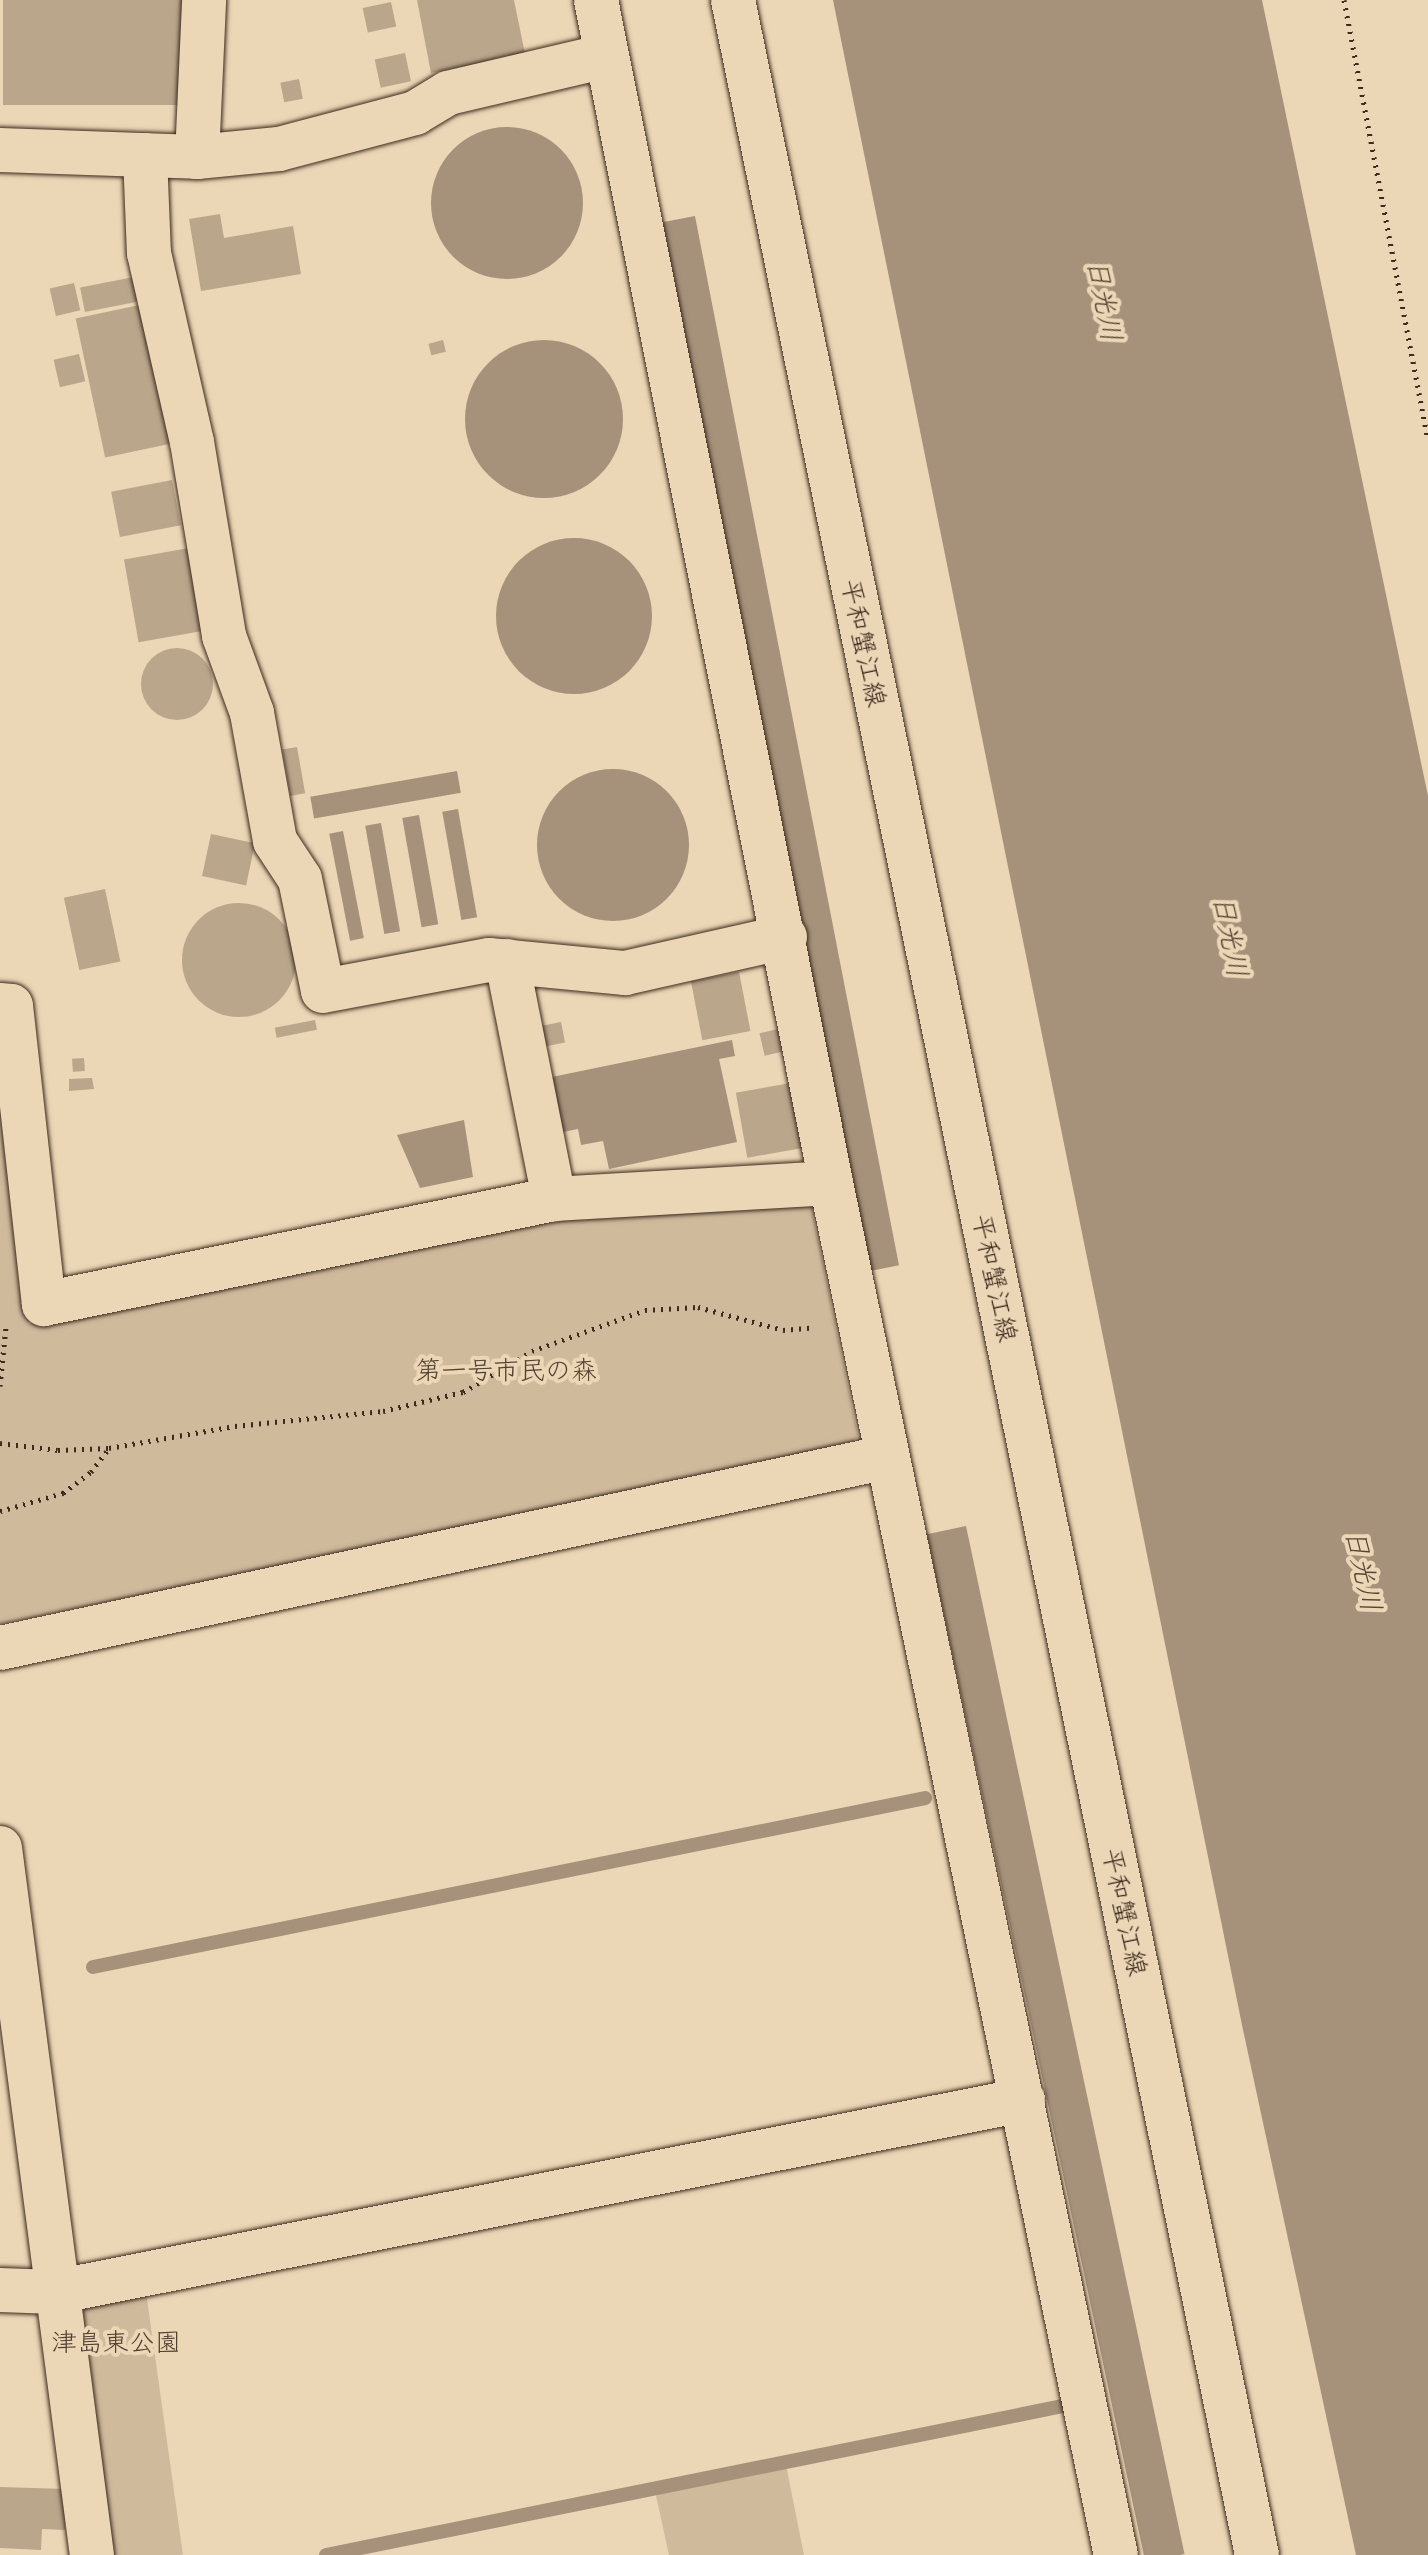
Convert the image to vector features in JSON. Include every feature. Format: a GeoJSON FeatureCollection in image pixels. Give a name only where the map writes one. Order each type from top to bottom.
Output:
{"type":"FeatureCollection","features":[{"type":"Feature","properties":{"kind":"street"},"geometry":{"type":"LineString","coordinates":[[197,157],[204,0]]}},
{"type":"Feature","properties":{"kind":"street"},"geometry":{"type":"LineString","coordinates":[[596,0],[785,937],[831,1183],[1116,2555]]}},
{"type":"Feature","properties":{"kind":"street","name":"平和蟹江線"},"geometry":{"type":"LineString","coordinates":[[733,0],[1257,2555]]}},
{"type":"Feature","properties":{"kind":"street"},"geometry":{"type":"LineString","coordinates":[[0,150],[197,157],[279,149],[415,113],[448,93],[606,56]]}},
{"type":"Feature","properties":{"kind":"street"},"geometry":{"type":"LineString","coordinates":[[145,155],[149,253],[192,442],[224,636],[252,713],[275,841],[300,879],[323,991],[507,961],[625,973],[785,937]]}},
{"type":"Feature","properties":{"kind":"street"},"geometry":{"type":"LineString","coordinates":[[507,961],[554,1199]]}},
{"type":"Feature","properties":{"kind":"street"},"geometry":{"type":"LineString","coordinates":[[0,1005],[11,1006],[44,1304],[554,1199],[831,1183]]}},
{"type":"Feature","properties":{"kind":"street"},"geometry":{"type":"LineString","coordinates":[[0,1648],[887,1457]]}},
{"type":"Feature","properties":{"kind":"street"},"geometry":{"type":"LineString","coordinates":[[0,1848],[57,2268],[55,2292],[92,2555]]}},
{"type":"Feature","properties":{"kind":"street"},"geometry":{"type":"LineString","coordinates":[[0,2290],[55,2292],[1023,2100]]}},
{"type":"Feature","properties":{"kind":"path"},"geometry":{"type":"LineString","coordinates":[[1344,0],[1428,439]]}},
{"type":"Feature","properties":{"kind":"path"},"geometry":{"type":"LineString","coordinates":[[0,1443],[58,1450],[109,1448],[235,1426],[383,1411],[463,1392],[532,1351],[645,1310],[698,1307],[783,1330],[860,1322]]}},
{"type":"Feature","properties":{"kind":"path"},"geometry":{"type":"LineString","coordinates":[[0,1386],[8,1346],[5,1320]]}},
{"type":"Feature","properties":{"kind":"path"},"geometry":{"type":"LineString","coordinates":[[0,1511],[63,1493],[91,1472],[109,1448]]}},
{"type":"Feature","properties":{"kind":"green space","name":"第一号市民の森"},"geometry":{"type":"Polygon","coordinates":[[[0,1029],[5,1036],[29,1324],[505,1221],[810,1200],[858,1436],[845,1449],[0,1624],[0,1029]]]}},
{"type":"Feature","properties":{"kind":"green space","name":"津島東公園"},"geometry":{"type":"Polygon","coordinates":[[[146,2292],[183,2554],[108,2555],[73,2302],[146,2292]]]}},
{"type":"Feature","properties":{"kind":"green space"},"geometry":{"type":"Polygon","coordinates":[[[786,2465],[804,2555],[669,2555],[655,2491],[786,2465]]]}},
{"type":"Feature","properties":{"kind":"water","name":"日光川"},"geometry":{"type":"Polygon","coordinates":[[[833,0],[1262,0],[1428,796],[1428,2555],[1356,2555],[1242,2025],[833,0]]]}},
{"type":"Feature","properties":{"kind":"water"},"geometry":{"type":"Polygon","coordinates":[[[507,127],[536,133],[561,149],[577,174],[583,203],[577,232],[561,257],[536,273],[507,279],[478,273],[453,257],[437,232],[431,203],[437,174],[453,149],[478,133],[507,127]]]}},
{"type":"Feature","properties":{"kind":"water"},"geometry":{"type":"Polygon","coordinates":[[[695,216],[899,1265],[867,1272],[663,222],[695,216]]]}},
{"type":"Feature","properties":{"kind":"water"},"geometry":{"type":"Polygon","coordinates":[[[544,340],[574,346],[600,363],[617,389],[623,419],[617,449],[600,475],[574,492],[544,498],[514,492],[488,475],[471,449],[465,419],[471,389],[488,363],[514,346],[544,340]]]}},
{"type":"Feature","properties":{"kind":"water"},"geometry":{"type":"Polygon","coordinates":[[[574,538],[604,544],[629,561],[646,586],[652,616],[646,646],[629,671],[604,688],[574,694],[544,688],[519,671],[502,646],[496,616],[502,586],[519,561],[544,544],[574,538]]]}},
{"type":"Feature","properties":{"kind":"water"},"geometry":{"type":"Polygon","coordinates":[[[613,769],[642,774],[667,791],[684,816],[689,845],[684,874],[667,899],[642,916],[613,921],[584,916],[559,899],[542,874],[537,845],[542,816],[559,791],[584,774],[613,769]]]}},
{"type":"Feature","properties":{"kind":"water"},"geometry":{"type":"Polygon","coordinates":[[[457,771],[461,793],[314,819],[310,797],[457,771]]]}},
{"type":"Feature","properties":{"kind":"water"},"geometry":{"type":"Polygon","coordinates":[[[458,809],[477,917],[461,920],[442,812],[458,809]]]}},
{"type":"Feature","properties":{"kind":"water"},"geometry":{"type":"Polygon","coordinates":[[[419,815],[438,924],[422,927],[402,818],[419,815]]]}},
{"type":"Feature","properties":{"kind":"water"},"geometry":{"type":"Polygon","coordinates":[[[381,823],[400,931],[384,934],[365,826],[381,823]]]}},
{"type":"Feature","properties":{"kind":"water"},"geometry":{"type":"Polygon","coordinates":[[[343,831],[364,938],[350,941],[329,834],[343,831]]]}},
{"type":"Feature","properties":{"kind":"water"},"geometry":{"type":"Polygon","coordinates":[[[732,1040],[735,1056],[719,1059],[737,1142],[609,1169],[603,1141],[581,1145],[578,1129],[558,1133],[547,1078],[732,1040]]]}},
{"type":"Feature","properties":{"kind":"water"},"geometry":{"type":"Polygon","coordinates":[[[464,1120],[473,1177],[420,1188],[397,1135],[464,1120]]]}},
{"type":"Feature","properties":{"kind":"water"},"geometry":{"type":"Polygon","coordinates":[[[966,1526],[1185,2554],[1144,2555],[927,1534],[966,1526]]]}},
{"type":"Feature","properties":{"kind":"building"},"geometry":{"type":"Polygon","coordinates":[[[3,0],[182,0],[182,105],[3,105],[3,0]]]}},
{"type":"Feature","properties":{"kind":"building"},"geometry":{"type":"Polygon","coordinates":[[[417,0],[514,0],[525,54],[431,73],[417,0]]]}},
{"type":"Feature","properties":{"kind":"building"},"geometry":{"type":"Polygon","coordinates":[[[391,2],[396,26],[368,32],[363,8],[391,2]]]}},
{"type":"Feature","properties":{"kind":"building"},"geometry":{"type":"Polygon","coordinates":[[[405,53],[411,81],[381,88],[375,59],[405,53]]]}},
{"type":"Feature","properties":{"kind":"building"},"geometry":{"type":"Polygon","coordinates":[[[299,79],[303,99],[284,102],[280,83],[299,79]]]}},
{"type":"Feature","properties":{"kind":"building"},"geometry":{"type":"Polygon","coordinates":[[[220,214],[224,238],[293,226],[301,274],[201,291],[189,219],[220,214]]]}},
{"type":"Feature","properties":{"kind":"building"},"geometry":{"type":"Polygon","coordinates":[[[139,276],[144,301],[85,312],[80,287],[139,276]]]}},
{"type":"Feature","properties":{"kind":"building"},"geometry":{"type":"Polygon","coordinates":[[[74,283],[80,310],[56,316],[50,289],[74,283]]]}},
{"type":"Feature","properties":{"kind":"building"},"geometry":{"type":"Polygon","coordinates":[[[149,303],[179,442],[105,457],[76,319],[149,303]]]}},
{"type":"Feature","properties":{"kind":"building"},"geometry":{"type":"Polygon","coordinates":[[[443,340],[446,352],[431,355],[428,344],[443,340]]]}},
{"type":"Feature","properties":{"kind":"building"},"geometry":{"type":"Polygon","coordinates":[[[79,354],[85,381],[60,387],[54,360],[79,354]]]}},
{"type":"Feature","properties":{"kind":"building"},"geometry":{"type":"Polygon","coordinates":[[[172,480],[181,525],[120,537],[111,492],[172,480]]]}},
{"type":"Feature","properties":{"kind":"building"},"geometry":{"type":"Polygon","coordinates":[[[189,548],[204,631],[139,642],[124,559],[189,548]]]}},
{"type":"Feature","properties":{"kind":"building"},"geometry":{"type":"Polygon","coordinates":[[[177,648],[203,658],[213,684],[203,710],[177,720],[151,710],[141,684],[151,658],[177,648]]]}},
{"type":"Feature","properties":{"kind":"building"},"geometry":{"type":"Polygon","coordinates":[[[297,747],[305,793],[290,796],[282,750],[297,747]]]}},
{"type":"Feature","properties":{"kind":"building"},"geometry":{"type":"Polygon","coordinates":[[[211,834],[255,843],[246,885],[202,876],[211,834]]]}},
{"type":"Feature","properties":{"kind":"building"},"geometry":{"type":"Polygon","coordinates":[[[105,889],[120,961],[79,970],[64,898],[105,889]]]}},
{"type":"Feature","properties":{"kind":"building"},"geometry":{"type":"Polygon","coordinates":[[[239,903],[261,908],[279,920],[291,938],[296,960],[291,982],[279,1000],[261,1012],[239,1017],[217,1012],[199,1000],[187,982],[182,960],[187,938],[199,920],[217,908],[239,903]]]}},
{"type":"Feature","properties":{"kind":"building"},"geometry":{"type":"Polygon","coordinates":[[[739,972],[750,1031],[702,1040],[691,981],[739,972]]]}},
{"type":"Feature","properties":{"kind":"building"},"geometry":{"type":"Polygon","coordinates":[[[315,1020],[317,1030],[277,1038],[275,1028],[315,1020]]]}},
{"type":"Feature","properties":{"kind":"building"},"geometry":{"type":"Polygon","coordinates":[[[561,1022],[565,1043],[543,1047],[539,1026],[561,1022]]]}},
{"type":"Feature","properties":{"kind":"building"},"geometry":{"type":"Polygon","coordinates":[[[778,1029],[783,1051],[765,1056],[759,1033],[778,1029]]]}},
{"type":"Feature","properties":{"kind":"building"},"geometry":{"type":"Polygon","coordinates":[[[84,1058],[85,1071],[73,1072],[72,1059],[84,1058]]]}},
{"type":"Feature","properties":{"kind":"building"},"geometry":{"type":"Polygon","coordinates":[[[92,1078],[94,1089],[69,1091],[69,1079],[92,1078]]]}},
{"type":"Feature","properties":{"kind":"building"},"geometry":{"type":"Polygon","coordinates":[[[791,1083],[802,1148],[747,1158],[736,1093],[791,1083]]]}},
{"type":"Feature","properties":{"kind":"building"},"geometry":{"type":"Polygon","coordinates":[[[0,2487],[66,2489],[65,2530],[42,2529],[41,2550],[0,2548],[0,2487]]]}},
{"type":"Feature","properties":{"kind":"waterway"},"geometry":{"type":"LineString","coordinates":[[93,1967],[925,1798]]}},
{"type":"Feature","properties":{"kind":"waterway"},"geometry":{"type":"LineString","coordinates":[[326,2555],[1068,2405]]}}]}
